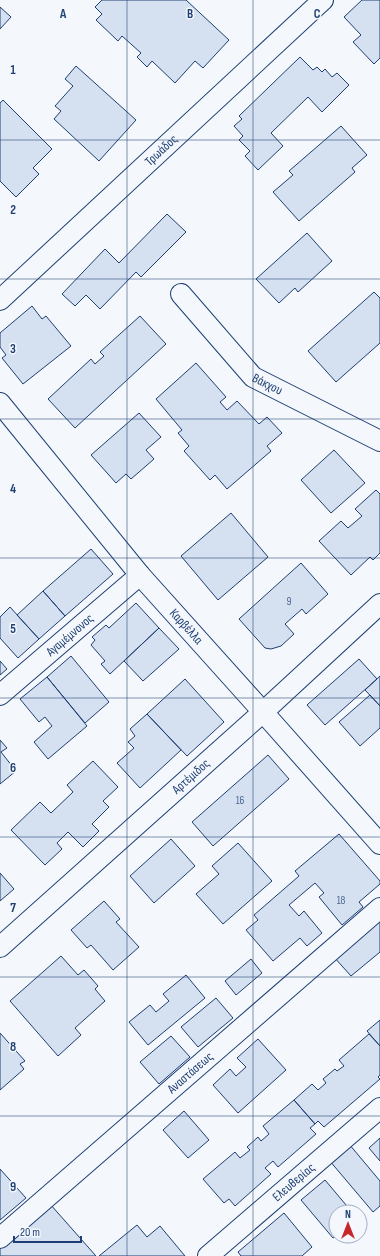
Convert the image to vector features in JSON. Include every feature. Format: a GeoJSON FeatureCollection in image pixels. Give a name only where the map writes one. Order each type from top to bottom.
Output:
{"type":"FeatureCollection","features":[{"type":"Feature","properties":{"kind":"street","name":"Τρωάδος"},"geometry":{"type":"LineString","coordinates":[[0,300],[323,0]]}},
{"type":"Feature","properties":{"kind":"street","name":"Βάκχου"},"geometry":{"type":"LineString","coordinates":[[181,294],[253,377],[380,441]]}},
{"type":"Feature","properties":{"kind":"street","name":"Καρβέλλα"},"geometry":{"type":"LineString","coordinates":[[0,403],[140,575],[380,844]]}},
{"type":"Feature","properties":{"kind":"street","name":"Αγαμέμνονος"},"geometry":{"type":"LineString","coordinates":[[0,695],[140,575]]}},
{"type":"Feature","properties":{"kind":"street","name":"Αρτέμιδος"},"geometry":{"type":"LineString","coordinates":[[0,946],[263,712],[380,604]]}},
{"type":"Feature","properties":{"kind":"street","name":"Αναστάσεως"},"geometry":{"type":"LineString","coordinates":[[0,1238],[380,908]]}},
{"type":"Feature","properties":{"kind":"street","name":"Ελευθερίας"},"geometry":{"type":"LineString","coordinates":[[208,1256],[380,1108]]}},
{"type":"Feature","properties":{"kind":"building"},"geometry":{"type":"Polygon","coordinates":[[[102,0],[186,0],[229,40],[203,68],[195,61],[175,83],[152,61],[147,67],[137,57],[141,53],[122,36],[118,41],[96,20],[102,14],[95,7],[102,0]]]}},
{"type":"Feature","properties":{"kind":"building"},"geometry":{"type":"Polygon","coordinates":[[[362,0],[380,0],[380,58],[374,64],[353,42],[361,35],[344,17],[362,0]]]}},
{"type":"Feature","properties":{"kind":"building"},"geometry":{"type":"Polygon","coordinates":[[[0,7],[11,17],[0,29],[0,7]]]}},
{"type":"Feature","properties":{"kind":"building"},"geometry":{"type":"Polygon","coordinates":[[[300,57],[313,70],[317,67],[322,72],[325,69],[332,77],[337,73],[349,85],[322,112],[308,97],[271,133],[283,146],[258,170],[245,156],[250,151],[239,140],[243,136],[234,126],[242,119],[239,116],[300,57]]]}},
{"type":"Feature","properties":{"kind":"building"},"geometry":{"type":"Polygon","coordinates":[[[76,66],[136,120],[99,161],[54,119],[61,111],[55,106],[73,86],[65,79],[76,66]]]}},
{"type":"Feature","properties":{"kind":"building"},"geometry":{"type":"Polygon","coordinates":[[[3,100],[52,149],[33,168],[39,174],[16,197],[0,181],[0,103],[3,100]]]}},
{"type":"Feature","properties":{"kind":"building"},"geometry":{"type":"Polygon","coordinates":[[[341,126],[367,155],[352,168],[355,172],[299,221],[273,192],[293,175],[289,171],[341,126]]]}},
{"type":"Feature","properties":{"kind":"building"},"geometry":{"type":"Polygon","coordinates":[[[167,214],[186,232],[141,277],[136,272],[100,309],[86,295],[75,306],[62,294],[105,249],[119,263],[167,214]]]}},
{"type":"Feature","properties":{"kind":"building"},"geometry":{"type":"Polygon","coordinates":[[[307,233],[332,261],[298,292],[295,288],[279,303],[256,279],[307,233]]]}},
{"type":"Feature","properties":{"kind":"building"},"geometry":{"type":"Polygon","coordinates":[[[374,292],[380,298],[380,343],[336,382],[308,351],[374,292]]]}},
{"type":"Feature","properties":{"kind":"building"},"geometry":{"type":"Polygon","coordinates":[[[32,306],[42,319],[46,316],[71,346],[23,384],[2,358],[6,355],[0,347],[0,333],[32,306]]]}},
{"type":"Feature","properties":{"kind":"building"},"geometry":{"type":"Polygon","coordinates":[[[140,316],[166,344],[75,428],[48,399],[91,359],[95,364],[104,356],[100,352],[140,316]]]}},
{"type":"Feature","properties":{"kind":"building"},"geometry":{"type":"Polygon","coordinates":[[[196,363],[226,397],[220,402],[227,410],[237,401],[259,424],[267,417],[282,433],[267,446],[271,451],[227,489],[215,475],[210,480],[184,451],[189,446],[178,433],[182,430],[156,399],[196,363]]]}},
{"type":"Feature","properties":{"kind":"building"},"geometry":{"type":"Polygon","coordinates":[[[139,413],[161,437],[146,450],[154,459],[131,479],[126,474],[116,483],[91,455],[139,413]]]}},
{"type":"Feature","properties":{"kind":"building"},"geometry":{"type":"Polygon","coordinates":[[[334,450],[365,483],[331,513],[301,480],[334,450]]]}},
{"type":"Feature","properties":{"kind":"building"},"geometry":{"type":"Polygon","coordinates":[[[376,490],[380,494],[380,553],[373,560],[370,557],[351,575],[319,541],[341,521],[348,528],[362,516],[355,509],[376,490]]]}},
{"type":"Feature","properties":{"kind":"building"},"geometry":{"type":"Polygon","coordinates":[[[231,513],[268,557],[218,600],[181,556],[231,513]]]}},
{"type":"Feature","properties":{"kind":"building"},"geometry":{"type":"Polygon","coordinates":[[[91,549],[113,574],[65,616],[43,591],[91,549]]]}},
{"type":"Feature","properties":{"kind":"building"},"geometry":{"type":"Polygon","coordinates":[[[301,563],[328,594],[306,614],[302,609],[285,624],[294,634],[281,646],[271,649],[265,648],[239,619],[301,563]]]}},
{"type":"Feature","properties":{"kind":"building"},"geometry":{"type":"Polygon","coordinates":[[[43,591],[65,616],[39,639],[17,615],[43,591]]]}},
{"type":"Feature","properties":{"kind":"building"},"geometry":{"type":"Polygon","coordinates":[[[136,603],[159,628],[110,674],[101,664],[105,661],[91,645],[95,640],[92,637],[106,625],[109,628],[136,603]]]}},
{"type":"Feature","properties":{"kind":"building"},"geometry":{"type":"Polygon","coordinates":[[[10,607],[39,639],[18,658],[0,638],[0,617],[10,607]]]}},
{"type":"Feature","properties":{"kind":"building"},"geometry":{"type":"Polygon","coordinates":[[[159,628],[179,649],[143,681],[124,661],[159,628]]]}},
{"type":"Feature","properties":{"kind":"building"},"geometry":{"type":"Polygon","coordinates":[[[71,656],[109,702],[85,723],[47,677],[71,656]]]}},
{"type":"Feature","properties":{"kind":"building"},"geometry":{"type":"Polygon","coordinates":[[[359,659],[377,679],[325,725],[307,705],[359,659]]]}},
{"type":"Feature","properties":{"kind":"building"},"geometry":{"type":"Polygon","coordinates":[[[0,661],[7,669],[0,675],[0,661]]]}},
{"type":"Feature","properties":{"kind":"building"},"geometry":{"type":"Polygon","coordinates":[[[380,676],[380,706],[365,690],[380,676]]]}},
{"type":"Feature","properties":{"kind":"building"},"geometry":{"type":"Polygon","coordinates":[[[47,677],[87,726],[48,759],[34,742],[52,726],[45,717],[39,722],[20,699],[47,677]]]}},
{"type":"Feature","properties":{"kind":"building"},"geometry":{"type":"Polygon","coordinates":[[[185,679],[224,722],[187,756],[147,714],[185,679]]]}},
{"type":"Feature","properties":{"kind":"building"},"geometry":{"type":"Polygon","coordinates":[[[370,695],[380,706],[380,728],[360,746],[339,722],[370,695]]]}},
{"type":"Feature","properties":{"kind":"building"},"geometry":{"type":"Polygon","coordinates":[[[147,714],[181,750],[140,788],[117,763],[134,748],[128,742],[135,736],[130,729],[147,714]]]}},
{"type":"Feature","properties":{"kind":"building"},"geometry":{"type":"Polygon","coordinates":[[[0,740],[7,748],[1,752],[16,771],[0,784],[0,740]]]}},
{"type":"Feature","properties":{"kind":"building"},"geometry":{"type":"Polygon","coordinates":[[[268,755],[289,779],[213,846],[192,822],[268,755]]]}},
{"type":"Feature","properties":{"kind":"building"},"geometry":{"type":"Polygon","coordinates":[[[93,761],[118,787],[103,801],[109,807],[92,824],[99,831],[83,847],[68,832],[57,843],[62,849],[45,865],[11,830],[40,802],[51,813],[73,792],[67,785],[93,761]]]}},
{"type":"Feature","properties":{"kind":"building"},"geometry":{"type":"Polygon","coordinates":[[[339,834],[380,881],[380,884],[359,902],[363,907],[342,925],[319,897],[324,893],[315,883],[289,905],[299,916],[304,911],[322,933],[307,946],[300,938],[273,961],[246,930],[258,920],[254,915],[299,876],[295,871],[339,834]]]}},
{"type":"Feature","properties":{"kind":"building"},"geometry":{"type":"Polygon","coordinates":[[[171,839],[195,866],[154,903],[130,876],[171,839]]]}},
{"type":"Feature","properties":{"kind":"building"},"geometry":{"type":"Polygon","coordinates":[[[238,843],[272,881],[223,924],[196,894],[219,874],[212,866],[238,843]]]}},
{"type":"Feature","properties":{"kind":"building"},"geometry":{"type":"Polygon","coordinates":[[[0,873],[14,889],[0,901],[0,873]]]}},
{"type":"Feature","properties":{"kind":"building"},"geometry":{"type":"Polygon","coordinates":[[[104,901],[120,919],[116,922],[139,947],[113,970],[91,945],[87,948],[71,930],[104,901]]]}},
{"type":"Feature","properties":{"kind":"building"},"geometry":{"type":"Polygon","coordinates":[[[380,916],[380,952],[351,976],[333,956],[380,916]]]}},
{"type":"Feature","properties":{"kind":"building"},"geometry":{"type":"Polygon","coordinates":[[[61,956],[78,975],[84,970],[98,986],[95,989],[105,1001],[75,1028],[81,1035],[58,1056],[10,1001],[61,956]]]}},
{"type":"Feature","properties":{"kind":"building"},"geometry":{"type":"Polygon","coordinates":[[[251,959],[262,973],[236,995],[225,981],[251,959]]]}},
{"type":"Feature","properties":{"kind":"building"},"geometry":{"type":"Polygon","coordinates":[[[186,975],[205,998],[148,1045],[129,1022],[150,1005],[156,1012],[169,1001],[163,994],[186,975]]]}},
{"type":"Feature","properties":{"kind":"building"},"geometry":{"type":"Polygon","coordinates":[[[216,998],[233,1018],[198,1047],[181,1027],[216,998]]]}},
{"type":"Feature","properties":{"kind":"building"},"geometry":{"type":"Polygon","coordinates":[[[380,1020],[380,1046],[367,1031],[380,1020]]]}},
{"type":"Feature","properties":{"kind":"building"},"geometry":{"type":"Polygon","coordinates":[[[0,1033],[25,1061],[20,1064],[24,1069],[0,1090],[0,1033]]]}},
{"type":"Feature","properties":{"kind":"building"},"geometry":{"type":"Polygon","coordinates":[[[369,1034],[380,1046],[380,1075],[378,1077],[380,1079],[324,1127],[318,1121],[315,1124],[294,1100],[312,1084],[318,1090],[326,1083],[323,1079],[335,1069],[337,1071],[344,1066],[339,1060],[369,1034]]]}},
{"type":"Feature","properties":{"kind":"building"},"geometry":{"type":"Polygon","coordinates":[[[171,1036],[190,1057],[159,1084],[140,1062],[171,1036]]]}},
{"type":"Feature","properties":{"kind":"building"},"geometry":{"type":"Polygon","coordinates":[[[258,1039],[286,1070],[238,1113],[213,1085],[230,1069],[236,1076],[246,1067],[237,1058],[258,1039]]]}},
{"type":"Feature","properties":{"kind":"building"},"geometry":{"type":"Polygon","coordinates":[[[294,1100],[315,1124],[310,1128],[316,1134],[278,1167],[273,1161],[265,1168],[271,1174],[235,1206],[229,1199],[224,1203],[203,1179],[235,1152],[240,1158],[250,1150],[247,1147],[258,1137],[261,1141],[269,1134],[263,1126],[294,1100]]]}},
{"type":"Feature","properties":{"kind":"building"},"geometry":{"type":"Polygon","coordinates":[[[184,1111],[209,1140],[188,1158],[163,1130],[184,1111]]]}},
{"type":"Feature","properties":{"kind":"building"},"geometry":{"type":"Polygon","coordinates":[[[380,1138],[380,1161],[369,1148],[380,1138]]]}},
{"type":"Feature","properties":{"kind":"building"},"geometry":{"type":"Polygon","coordinates":[[[349,1144],[380,1181],[380,1206],[373,1212],[368,1204],[366,1204],[329,1160],[349,1144]]]}},
{"type":"Feature","properties":{"kind":"building"},"geometry":{"type":"Polygon","coordinates":[[[0,1169],[26,1198],[0,1220],[0,1169]]]}},
{"type":"Feature","properties":{"kind":"building"},"geometry":{"type":"Polygon","coordinates":[[[325,1180],[345,1204],[328,1204],[328,1232],[301,1200],[325,1180]]]}},
{"type":"Feature","properties":{"kind":"building"},"geometry":{"type":"Polygon","coordinates":[[[50,1204],[96,1256],[0,1256],[0,1243],[50,1204]]]}},
{"type":"Feature","properties":{"kind":"building"},"geometry":{"type":"Polygon","coordinates":[[[284,1213],[312,1247],[302,1256],[241,1256],[238,1252],[284,1213]]]}},
{"type":"Feature","properties":{"kind":"building"},"geometry":{"type":"Polygon","coordinates":[[[137,1225],[147,1237],[160,1226],[185,1256],[99,1256],[137,1225]]]}}]}
